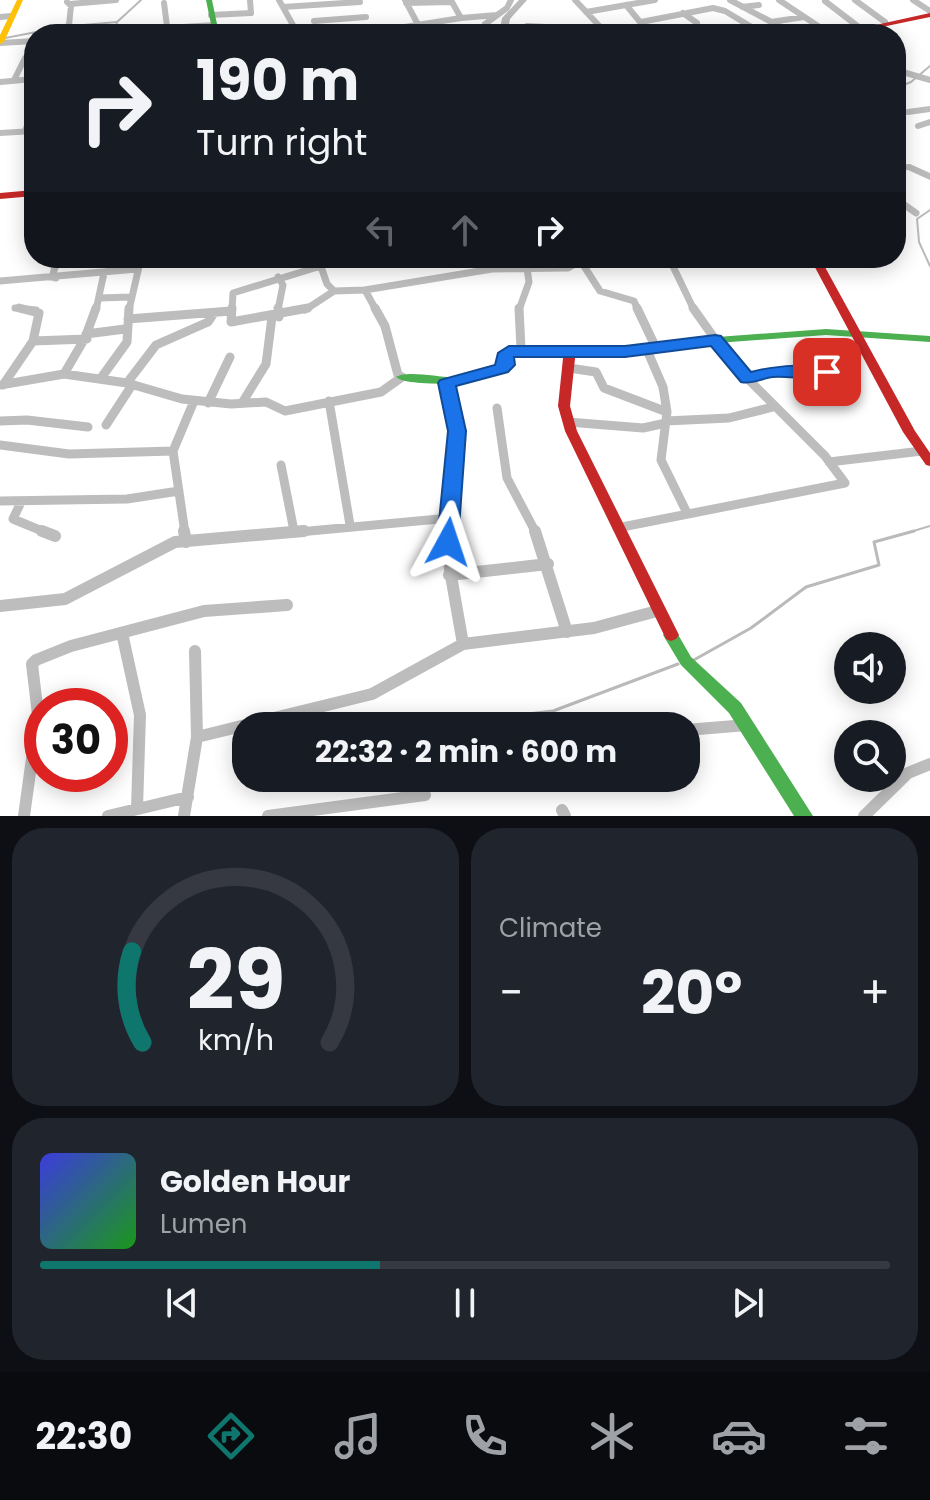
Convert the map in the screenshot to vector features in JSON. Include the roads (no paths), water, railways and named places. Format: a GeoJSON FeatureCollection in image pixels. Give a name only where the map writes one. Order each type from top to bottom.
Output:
{"type":"FeatureCollection","features":[{"type":"Feature","properties":{"kind":"street"},"geometry":{"type":"LineString","coordinates":[[20,0],[6,16],[1,38],[24,40]]}},
{"type":"Feature","properties":{"kind":"street"},"geometry":{"type":"LineString","coordinates":[[69,24],[69,2],[116,0]]}},
{"type":"Feature","properties":{"kind":"street"},"geometry":{"type":"LineString","coordinates":[[209,0],[214,24]]}},
{"type":"Feature","properties":{"kind":"street"},"geometry":{"type":"LineString","coordinates":[[220,24],[252,13],[250,0]]}},
{"type":"Feature","properties":{"kind":"street"},"geometry":{"type":"LineString","coordinates":[[279,0],[292,24]]}},
{"type":"Feature","properties":{"kind":"street"},"geometry":{"type":"LineString","coordinates":[[485,24],[507,8],[511,0]]}},
{"type":"Feature","properties":{"kind":"street"},"geometry":{"type":"LineString","coordinates":[[575,0],[598,24]]}},
{"type":"Feature","properties":{"kind":"street"},"geometry":{"type":"LineString","coordinates":[[586,12],[655,0]]}},
{"type":"Feature","properties":{"kind":"street"},"geometry":{"type":"LineString","coordinates":[[730,0],[774,24]]}},
{"type":"Feature","properties":{"kind":"street"},"geometry":{"type":"LineString","coordinates":[[779,0],[815,24]]}},
{"type":"Feature","properties":{"kind":"street"},"geometry":{"type":"LineString","coordinates":[[855,0],[885,22]]}},
{"type":"Feature","properties":{"kind":"street"},"geometry":{"type":"LineString","coordinates":[[913,0],[930,14]]}},
{"type":"Feature","properties":{"kind":"street"},"geometry":{"type":"LineString","coordinates":[[283,7],[360,1],[369,24]]}},
{"type":"Feature","properties":{"kind":"street"},"geometry":{"type":"LineString","coordinates":[[417,24],[406,2],[449,1],[461,18]]}},
{"type":"Feature","properties":{"kind":"street"},"geometry":{"type":"LineString","coordinates":[[825,1],[847,24]]}},
{"type":"Feature","properties":{"kind":"street"},"geometry":{"type":"LineString","coordinates":[[164,3],[167,24]]}},
{"type":"Feature","properties":{"kind":"street"},"geometry":{"type":"LineString","coordinates":[[626,5],[644,24]]}},
{"type":"Feature","properties":{"kind":"street"},"geometry":{"type":"LineString","coordinates":[[742,7],[759,5]]}},
{"type":"Feature","properties":{"kind":"street"},"geometry":{"type":"LineString","coordinates":[[641,22],[717,8],[745,24]]}},
{"type":"Feature","properties":{"kind":"street"},"geometry":{"type":"LineString","coordinates":[[683,13],[697,23]]}},
{"type":"Feature","properties":{"kind":"street"},"geometry":{"type":"LineString","coordinates":[[878,24],[930,14]]}},
{"type":"Feature","properties":{"kind":"street"},"geometry":{"type":"LineString","coordinates":[[885,24],[930,14]]}},
{"type":"Feature","properties":{"kind":"street"},"geometry":{"type":"LineString","coordinates":[[433,24],[497,15]]}},
{"type":"Feature","properties":{"kind":"street"},"geometry":{"type":"LineString","coordinates":[[314,21],[366,17]]}},
{"type":"Feature","properties":{"kind":"street"},"geometry":{"type":"LineString","coordinates":[[770,22],[804,17]]}},
{"type":"Feature","properties":{"kind":"street"},"geometry":{"type":"LineString","coordinates":[[14,80],[24,60]]}},
{"type":"Feature","properties":{"kind":"street"},"geometry":{"type":"LineString","coordinates":[[0,82],[24,80]]}},
{"type":"Feature","properties":{"kind":"street"},"geometry":{"type":"LineString","coordinates":[[908,112],[930,109]]}},
{"type":"Feature","properties":{"kind":"street"},"geometry":{"type":"LineString","coordinates":[[918,126],[930,122]]}},
{"type":"Feature","properties":{"kind":"street"},"geometry":{"type":"LineString","coordinates":[[0,133],[24,131]]}},
{"type":"Feature","properties":{"kind":"street"},"geometry":{"type":"LineString","coordinates":[[0,194],[24,191]]}},
{"type":"Feature","properties":{"kind":"street"},"geometry":{"type":"LineString","coordinates":[[906,206],[916,213]]}},
{"type":"Feature","properties":{"kind":"street"},"geometry":{"type":"LineString","coordinates":[[55,268],[52,277],[56,278]]}},
{"type":"Feature","properties":{"kind":"street"},"geometry":{"type":"LineString","coordinates":[[303,268],[233,293],[233,323],[311,309],[319,298],[334,291],[365,290],[492,269],[568,268]]}},
{"type":"Feature","properties":{"kind":"street"},"geometry":{"type":"LineString","coordinates":[[322,268],[327,284],[334,291]]}},
{"type":"Feature","properties":{"kind":"street"},"geometry":{"type":"LineString","coordinates":[[521,349],[519,308],[529,282],[527,268]]}},
{"type":"Feature","properties":{"kind":"street"},"geometry":{"type":"LineString","coordinates":[[588,268],[600,291],[634,301],[663,387],[666,422],[661,460],[687,513]]}},
{"type":"Feature","properties":{"kind":"street"},"geometry":{"type":"LineString","coordinates":[[617,528],[844,485],[843,479],[829,462],[773,407],[715,340],[681,292],[673,268]]}},
{"type":"Feature","properties":{"kind":"street"},"geometry":{"type":"LineString","coordinates":[[821,268],[930,462]]}},
{"type":"Feature","properties":{"kind":"street"},"geometry":{"type":"LineString","coordinates":[[0,281],[137,269],[130,297],[125,346],[101,378]]}},
{"type":"Feature","properties":{"kind":"street"},"geometry":{"type":"LineString","coordinates":[[64,374],[86,336],[100,298],[104,273]]}},
{"type":"Feature","properties":{"kind":"street"},"geometry":{"type":"LineString","coordinates":[[242,403],[261,380],[283,285],[278,277]]}},
{"type":"Feature","properties":{"kind":"street"},"geometry":{"type":"LineString","coordinates":[[365,290],[385,326],[398,375],[446,383],[501,369],[507,365],[505,353],[521,349],[652,349],[781,334],[857,334],[930,339]]}},
{"type":"Feature","properties":{"kind":"street"},"geometry":{"type":"LineString","coordinates":[[100,298],[130,297]]}},
{"type":"Feature","properties":{"kind":"street"},"geometry":{"type":"LineString","coordinates":[[2,385],[33,341],[39,311],[15,308]]}},
{"type":"Feature","properties":{"kind":"street"},"geometry":{"type":"LineString","coordinates":[[33,341],[86,336],[127,324],[231,311]]}},
{"type":"Feature","properties":{"kind":"street"},"geometry":{"type":"LineString","coordinates":[[106,425],[156,345],[208,322],[214,313]]}},
{"type":"Feature","properties":{"kind":"street"},"geometry":{"type":"LineString","coordinates":[[570,349],[564,406],[568,422],[617,528],[637,561],[657,611],[686,661],[725,697],[747,725],[804,816]]}},
{"type":"Feature","properties":{"kind":"street"},"geometry":{"type":"LineString","coordinates":[[208,403],[230,357]]}},
{"type":"Feature","properties":{"kind":"street"},"geometry":{"type":"LineString","coordinates":[[569,368],[596,372],[604,388],[666,422]]}},
{"type":"Feature","properties":{"kind":"street"},"geometry":{"type":"LineString","coordinates":[[747,378],[771,372],[827,372]]}},
{"type":"Feature","properties":{"kind":"street"},"geometry":{"type":"LineString","coordinates":[[2,385],[64,374],[101,378],[208,403],[266,402],[285,411],[381,392],[402,377]]}},
{"type":"Feature","properties":{"kind":"street"},"geometry":{"type":"LineString","coordinates":[[446,383],[457,431],[449,575],[463,644]]}},
{"type":"Feature","properties":{"kind":"street"},"geometry":{"type":"LineString","coordinates":[[186,542],[173,451],[194,401]]}},
{"type":"Feature","properties":{"kind":"street"},"geometry":{"type":"LineString","coordinates":[[329,401],[350,525]]}},
{"type":"Feature","properties":{"kind":"street"},"geometry":{"type":"LineString","coordinates":[[568,422],[653,426],[666,422],[729,418],[773,407]]}},
{"type":"Feature","properties":{"kind":"street"},"geometry":{"type":"LineString","coordinates":[[497,408],[507,478],[536,533],[567,632]]}},
{"type":"Feature","properties":{"kind":"street"},"geometry":{"type":"LineString","coordinates":[[0,421],[88,427]]}},
{"type":"Feature","properties":{"kind":"street"},"geometry":{"type":"LineString","coordinates":[[0,445],[69,454],[173,451]]}},
{"type":"Feature","properties":{"kind":"street"},"geometry":{"type":"LineString","coordinates":[[829,462],[922,451]]}},
{"type":"Feature","properties":{"kind":"street"},"geometry":{"type":"LineString","coordinates":[[281,465],[294,531]]}},
{"type":"Feature","properties":{"kind":"street"},"geometry":{"type":"LineString","coordinates":[[0,501],[127,499],[179,491]]}},
{"type":"Feature","properties":{"kind":"street"},"geometry":{"type":"LineString","coordinates":[[21,502],[13,519],[55,536]]}},
{"type":"Feature","properties":{"kind":"street"},"geometry":{"type":"LineString","coordinates":[[0,606],[65,599],[168,544],[450,518]]}},
{"type":"Feature","properties":{"kind":"street"},"geometry":{"type":"LineString","coordinates":[[449,575],[548,564]]}},
{"type":"Feature","properties":{"kind":"street"},"geometry":{"type":"LineString","coordinates":[[24,816],[38,715],[32,664],[43,656],[71,646],[204,611],[287,605]]}},
{"type":"Feature","properties":{"kind":"street"},"geometry":{"type":"LineString","coordinates":[[197,737],[372,694],[463,644],[567,632],[657,611]]}},
{"type":"Feature","properties":{"kind":"street"},"geometry":{"type":"LineString","coordinates":[[122,633],[140,715],[137,808]]}},
{"type":"Feature","properties":{"kind":"street"},"geometry":{"type":"LineString","coordinates":[[184,816],[197,737],[195,651]]}},
{"type":"Feature","properties":{"kind":"street"},"geometry":{"type":"LineString","coordinates":[[700,729],[747,725]]}},
{"type":"Feature","properties":{"kind":"street"},"geometry":{"type":"LineString","coordinates":[[864,816],[908,773],[930,764]]}},
{"type":"Feature","properties":{"kind":"street"},"geometry":{"type":"LineString","coordinates":[[268,816],[425,795]]}},
{"type":"Feature","properties":{"kind":"street"},"geometry":{"type":"LineString","coordinates":[[108,816],[188,797]]}},
{"type":"Feature","properties":{"kind":"waterway"},"geometry":{"type":"LineString","coordinates":[[117,22],[141,0]]}},
{"type":"Feature","properties":{"kind":"waterway"},"geometry":{"type":"LineString","coordinates":[[505,24],[506,18],[523,0]]}},
{"type":"Feature","properties":{"kind":"waterway"},"geometry":{"type":"LineString","coordinates":[[94,24],[117,22]]}},
{"type":"Feature","properties":{"kind":"waterway"},"geometry":{"type":"LineString","coordinates":[[0,39],[24,34]]}},
{"type":"Feature","properties":{"kind":"waterway"},"geometry":{"type":"LineString","coordinates":[[906,84],[930,66]]}},
{"type":"Feature","properties":{"kind":"waterway"},"geometry":{"type":"LineString","coordinates":[[906,167],[930,177]]}},
{"type":"Feature","properties":{"kind":"waterway"},"geometry":{"type":"LineString","coordinates":[[930,210],[917,219],[919,242],[930,266]]}},
{"type":"Feature","properties":{"kind":"waterway"},"geometry":{"type":"LineString","coordinates":[[910,532],[930,526]]}},
{"type":"Feature","properties":{"kind":"waterway"},"geometry":{"type":"LineString","coordinates":[[910,532],[914,531]]}},
{"type":"Feature","properties":{"kind":"waterway"},"geometry":{"type":"LineString","coordinates":[[692,661],[751,628],[806,587],[879,565],[874,542],[910,532]]}},
{"type":"Feature","properties":{"kind":"waterway"},"geometry":{"type":"LineString","coordinates":[[544,712],[678,664]]}}]}
